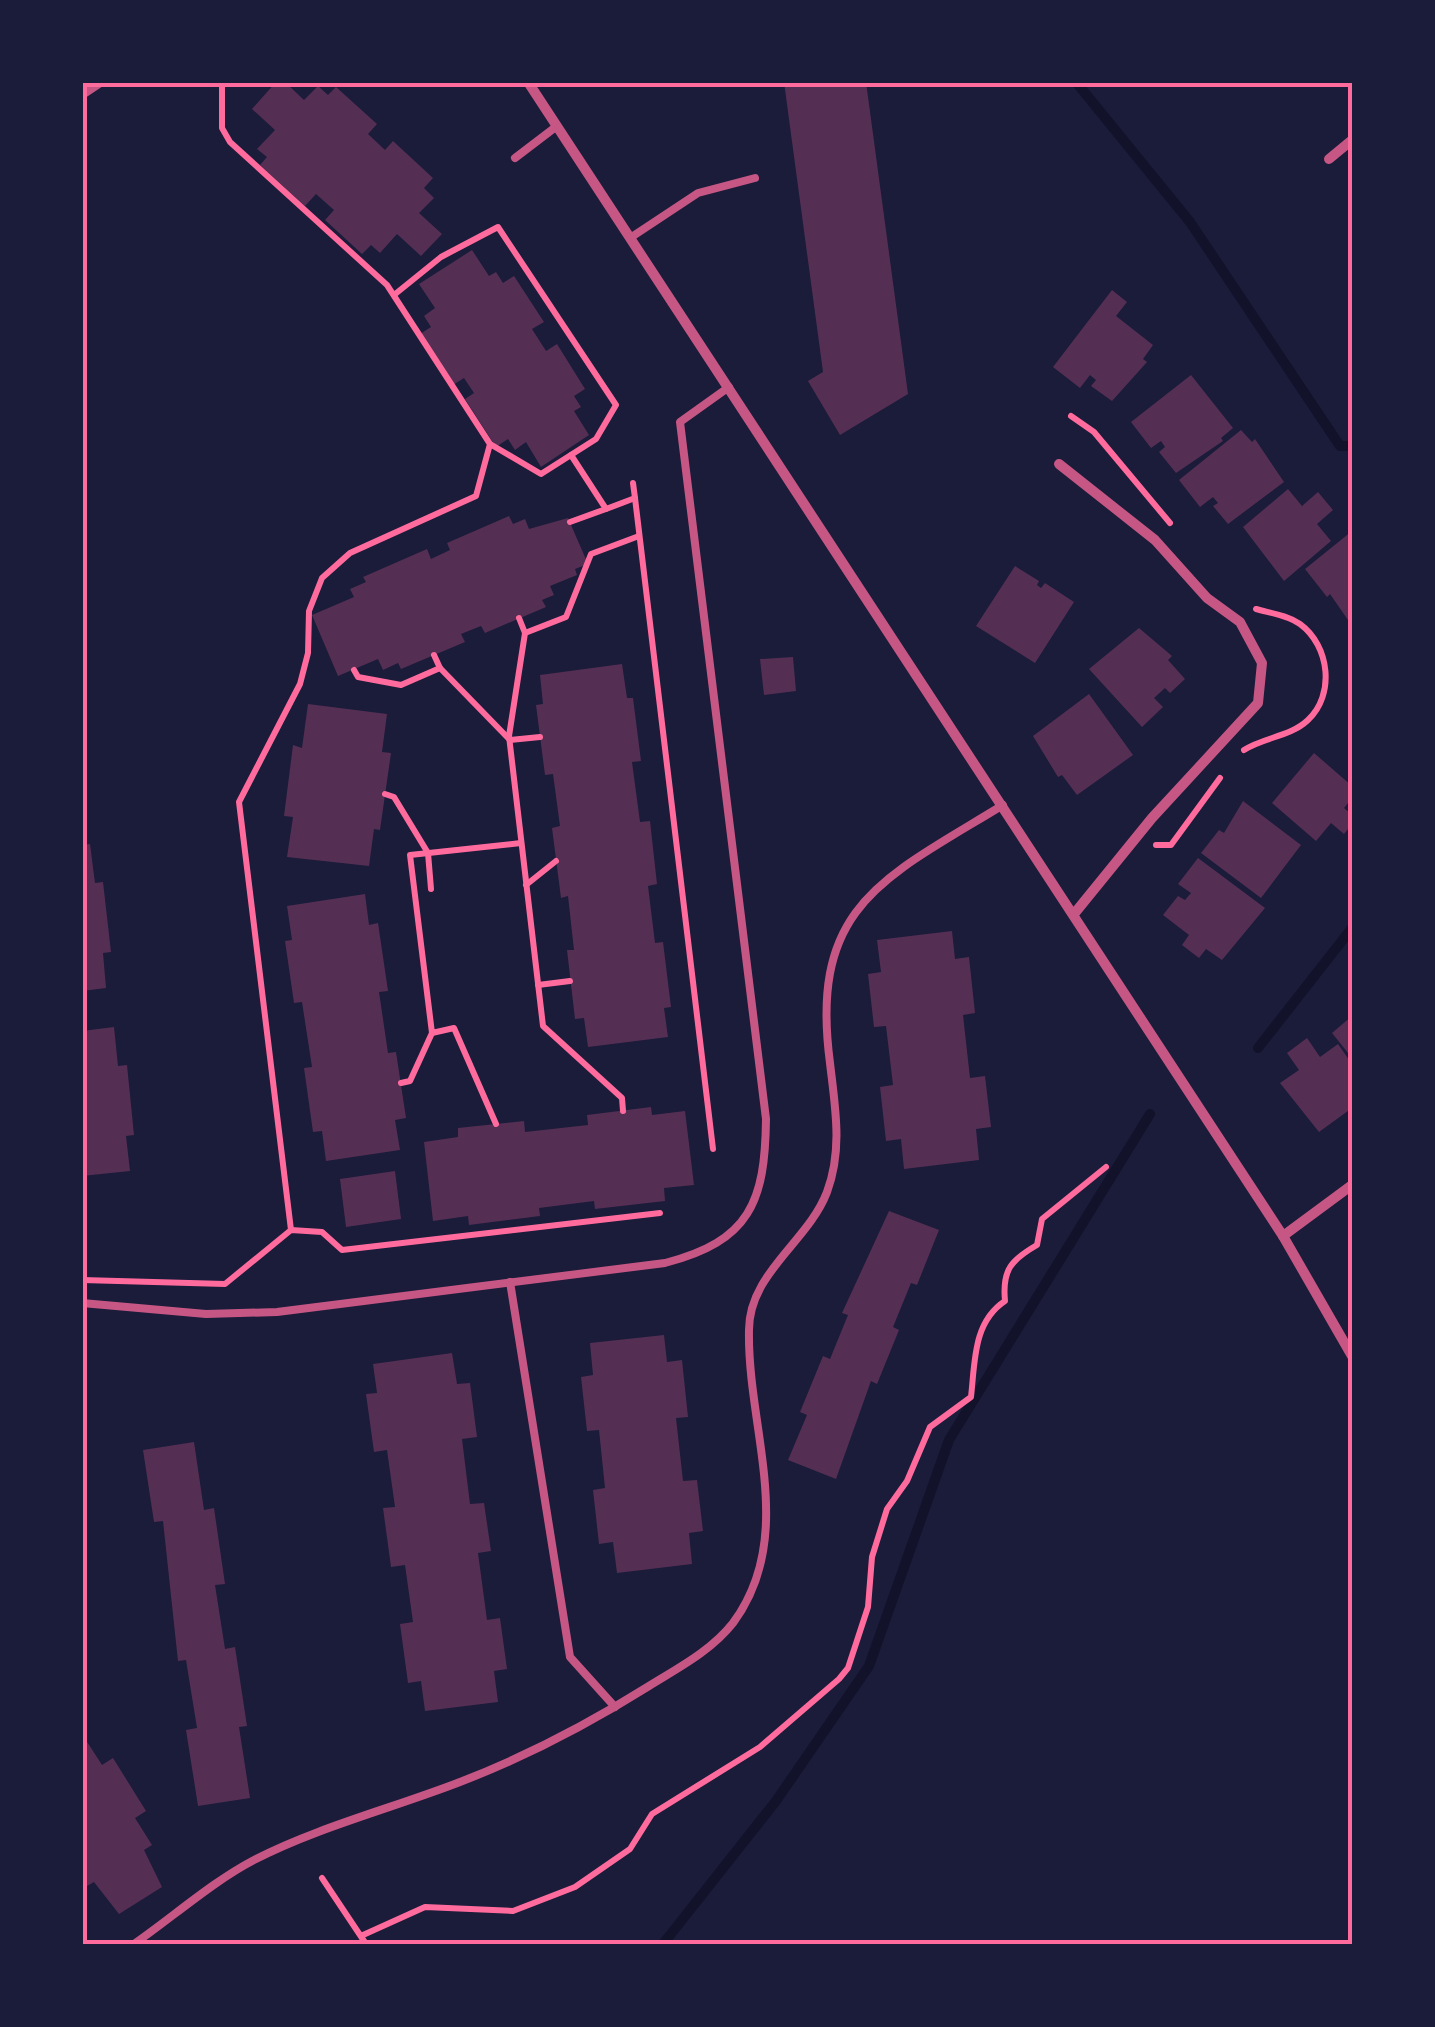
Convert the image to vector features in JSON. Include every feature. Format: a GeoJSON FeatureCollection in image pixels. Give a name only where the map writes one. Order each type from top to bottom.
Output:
{"type":"FeatureCollection","features":[{"type":"Feature","properties":{"kind":"street"},"geometry":{"type":"LineString","coordinates":[[82,94],[100,82]]}},
{"type":"Feature","properties":{"kind":"street"},"geometry":{"type":"LineString","coordinates":[[528,82],[1283,1236],[1352,1356]]}},
{"type":"Feature","properties":{"kind":"street"},"geometry":{"type":"LineString","coordinates":[[1329,159],[1352,140]]}},
{"type":"Feature","properties":{"kind":"street"},"geometry":{"type":"LineString","coordinates":[[1059,464],[1155,540],[1207,598],[1240,622],[1262,663],[1258,702],[1130,844],[1074,914]]}},
{"type":"Feature","properties":{"kind":"street"},"geometry":{"type":"LineString","coordinates":[[1283,1236],[1352,1185]]}},
{"type":"Feature","properties":{"kind":"lane"},"geometry":{"type":"LineString","coordinates":[[515,158],[557,126]]}},
{"type":"Feature","properties":{"kind":"lane"},"geometry":{"type":"LineString","coordinates":[[630,238],[698,193],[754,178]]}},
{"type":"Feature","properties":{"kind":"lane"},"geometry":{"type":"LineString","coordinates":[[82,1304],[206,1314],[277,1312],[665,1262],[704,1253],[739,1228],[760,1190],[766,1118],[680,422],[729,387]]}},
{"type":"Feature","properties":{"kind":"lane"},"geometry":{"type":"LineString","coordinates":[[134,1944],[254,1860],[466,1780],[615,1707],[702,1653],[731,1626],[752,1592],[764,1554],[768,1515],[752,1400],[748,1324],[751,1304],[762,1282],[806,1228],[826,1195],[837,1159],[827,969],[859,902],[920,856],[1003,806]]}},
{"type":"Feature","properties":{"kind":"lane"},"geometry":{"type":"LineString","coordinates":[[510,1282],[570,1658],[615,1707]]}},
{"type":"Feature","properties":{"kind":"path"},"geometry":{"type":"LineString","coordinates":[[222,82],[222,128],[230,142],[394,295],[490,444],[540,474],[596,439],[616,406],[498,227],[441,256],[394,295]]}},
{"type":"Feature","properties":{"kind":"path"},"geometry":{"type":"LineString","coordinates":[[1071,416],[1094,432],[1182,536]]}},
{"type":"Feature","properties":{"kind":"path"},"geometry":{"type":"LineString","coordinates":[[291,1230],[239,802],[300,684],[308,653],[309,611],[322,578],[350,553],[476,496],[490,444]]}},
{"type":"Feature","properties":{"kind":"path"},"geometry":{"type":"LineString","coordinates":[[572,454],[606,509]]}},
{"type":"Feature","properties":{"kind":"path"},"geometry":{"type":"LineString","coordinates":[[633,482],[714,1149]]}},
{"type":"Feature","properties":{"kind":"path"},"geometry":{"type":"LineString","coordinates":[[570,522],[635,498]]}},
{"type":"Feature","properties":{"kind":"path"},"geometry":{"type":"LineString","coordinates":[[525,633],[566,618],[591,554],[639,536]]}},
{"type":"Feature","properties":{"kind":"path"},"geometry":{"type":"LineString","coordinates":[[1239,753],[1305,723],[1324,694],[1326,673],[1312,635],[1298,622],[1245,605]]}},
{"type":"Feature","properties":{"kind":"path"},"geometry":{"type":"LineString","coordinates":[[519,618],[525,633],[510,740],[543,1026],[622,1098],[623,1111]]}},
{"type":"Feature","properties":{"kind":"path"},"geometry":{"type":"LineString","coordinates":[[434,655],[440,668],[510,740]]}},
{"type":"Feature","properties":{"kind":"path"},"geometry":{"type":"LineString","coordinates":[[354,670],[358,677],[401,685],[440,668]]}},
{"type":"Feature","properties":{"kind":"path"},"geometry":{"type":"LineString","coordinates":[[510,740],[540,736]]}},
{"type":"Feature","properties":{"kind":"path"},"geometry":{"type":"LineString","coordinates":[[1130,844],[1170,845],[1227,769]]}},
{"type":"Feature","properties":{"kind":"path"},"geometry":{"type":"LineString","coordinates":[[385,794],[394,797],[428,853],[430,888]]}},
{"type":"Feature","properties":{"kind":"path"},"geometry":{"type":"LineString","coordinates":[[401,1083],[410,1081],[432,1033],[410,855],[522,843]]}},
{"type":"Feature","properties":{"kind":"path"},"geometry":{"type":"LineString","coordinates":[[526,884],[556,861]]}},
{"type":"Feature","properties":{"kind":"path"},"geometry":{"type":"LineString","coordinates":[[538,985],[570,981]]}},
{"type":"Feature","properties":{"kind":"path"},"geometry":{"type":"LineString","coordinates":[[432,1033],[454,1028],[496,1124]]}},
{"type":"Feature","properties":{"kind":"path"},"geometry":{"type":"LineString","coordinates":[[363,1935],[425,1908],[513,1911],[575,1887],[630,1850],[652,1814],[760,1747],[838,1679],[848,1668],[868,1607],[872,1557],[887,1509],[908,1482],[930,1427],[970,1397],[976,1342],[994,1308],[1005,1301],[1003,1279],[1013,1259],[1037,1245],[1042,1219],[1106,1167]]}},
{"type":"Feature","properties":{"kind":"path"},"geometry":{"type":"LineString","coordinates":[[82,1280],[225,1284],[291,1230],[322,1232],[342,1250],[660,1213]]}},
{"type":"Feature","properties":{"kind":"path"},"geometry":{"type":"LineString","coordinates":[[322,1878],[366,1944]]}},
{"type":"Feature","properties":{"kind":"building"},"geometry":{"type":"Polygon","coordinates":[[[276,82],[285,82],[304,100],[318,86],[328,95],[336,87],[377,124],[368,134],[385,150],[393,141],[433,178],[424,188],[434,198],[419,213],[442,234],[421,256],[397,234],[380,253],[371,245],[362,254],[325,220],[334,210],[316,194],[305,206],[260,165],[267,157],[257,149],[275,130],[252,109],[276,82]]]}},
{"type":"Feature","properties":{"kind":"building"},"geometry":{"type":"Polygon","coordinates":[[[784,82],[866,82],[908,394],[840,435],[808,381],[823,372],[784,82]]]}},
{"type":"Feature","properties":{"kind":"building"},"geometry":{"type":"Polygon","coordinates":[[[472,250],[489,276],[496,272],[503,283],[514,276],[544,322],[532,329],[546,351],[557,344],[585,389],[574,396],[581,407],[574,411],[589,435],[541,467],[526,442],[515,450],[508,439],[496,447],[465,399],[474,393],[464,378],[453,385],[420,334],[431,327],[424,316],[435,308],[419,284],[472,250]]]}},
{"type":"Feature","properties":{"kind":"building"},"geometry":{"type":"Polygon","coordinates":[[[1112,290],[1127,302],[1116,316],[1153,345],[1143,359],[1147,362],[1112,401],[1091,386],[1096,380],[1090,375],[1080,388],[1053,367],[1112,290]]]}},
{"type":"Feature","properties":{"kind":"building"},"geometry":{"type":"Polygon","coordinates":[[[1191,375],[1233,428],[1221,438],[1223,441],[1176,473],[1159,452],[1165,447],[1161,441],[1151,448],[1131,422],[1191,375]]]}},
{"type":"Feature","properties":{"kind":"building"},"geometry":{"type":"Polygon","coordinates":[[[1241,430],[1252,442],[1255,439],[1284,482],[1228,524],[1213,506],[1218,503],[1213,497],[1200,507],[1179,480],[1241,430]]]}},
{"type":"Feature","properties":{"kind":"building"},"geometry":{"type":"Polygon","coordinates":[[[1288,489],[1302,506],[1318,492],[1333,510],[1317,524],[1331,541],[1284,581],[1243,527],[1288,489]]]}},
{"type":"Feature","properties":{"kind":"building"},"geometry":{"type":"Polygon","coordinates":[[[509,516],[513,524],[525,519],[529,529],[568,518],[588,564],[575,569],[577,575],[550,586],[554,595],[542,600],[546,607],[485,633],[481,626],[461,634],[465,642],[401,669],[398,663],[383,670],[378,659],[338,676],[312,615],[354,597],[350,589],[366,582],[363,577],[427,549],[431,559],[450,550],[447,543],[509,516]]]}},
{"type":"Feature","properties":{"kind":"building"},"geometry":{"type":"Polygon","coordinates":[[[1352,531],[1352,617],[1348,620],[1305,569],[1352,531]]]}},
{"type":"Feature","properties":{"kind":"building"},"geometry":{"type":"Polygon","coordinates":[[[1015,566],[1039,581],[1037,585],[1041,588],[1045,583],[1074,602],[1035,663],[976,626],[1015,566]]]}},
{"type":"Feature","properties":{"kind":"building"},"geometry":{"type":"Polygon","coordinates":[[[1139,628],[1172,656],[1168,660],[1185,679],[1170,693],[1165,688],[1154,698],[1163,707],[1142,727],[1089,669],[1139,628]]]}},
{"type":"Feature","properties":{"kind":"building"},"geometry":{"type":"Polygon","coordinates":[[[793,657],[796,691],[764,695],[760,659],[793,657]]]}},
{"type":"Feature","properties":{"kind":"building"},"geometry":{"type":"Polygon","coordinates":[[[622,664],[627,698],[633,698],[641,761],[632,762],[640,822],[650,821],[657,884],[648,886],[655,943],[663,942],[671,1007],[664,1008],[668,1037],[588,1047],[584,1018],[575,1019],[567,950],[574,950],[568,896],[561,898],[552,828],[560,826],[553,774],[545,775],[536,705],[543,704],[540,675],[622,664]]]}},
{"type":"Feature","properties":{"kind":"building"},"geometry":{"type":"Polygon","coordinates":[[[1089,694],[1133,755],[1077,795],[1062,775],[1058,777],[1033,736],[1089,694]]]}},
{"type":"Feature","properties":{"kind":"building"},"geometry":{"type":"Polygon","coordinates":[[[308,704],[387,714],[382,752],[391,753],[380,830],[374,829],[369,866],[287,857],[293,817],[284,816],[293,745],[302,748],[308,704]]]}},
{"type":"Feature","properties":{"kind":"building"},"geometry":{"type":"Polygon","coordinates":[[[1314,753],[1352,786],[1352,798],[1344,808],[1352,815],[1352,824],[1344,834],[1331,823],[1316,841],[1272,803],[1314,753]]]}},
{"type":"Feature","properties":{"kind":"building"},"geometry":{"type":"Polygon","coordinates":[[[1243,801],[1301,845],[1261,898],[1201,853],[1219,830],[1224,833],[1243,801]]]}},
{"type":"Feature","properties":{"kind":"building"},"geometry":{"type":"Polygon","coordinates":[[[90,844],[95,883],[103,882],[111,952],[103,953],[106,988],[82,991],[82,845],[90,844]]]}},
{"type":"Feature","properties":{"kind":"building"},"geometry":{"type":"Polygon","coordinates":[[[1198,858],[1265,908],[1222,960],[1206,949],[1199,958],[1182,945],[1189,935],[1163,915],[1178,896],[1185,900],[1191,893],[1178,884],[1198,858]]]}},
{"type":"Feature","properties":{"kind":"building"},"geometry":{"type":"Polygon","coordinates":[[[365,894],[369,925],[378,923],[388,991],[379,992],[388,1053],[396,1052],[406,1118],[395,1120],[400,1150],[326,1161],[322,1131],[313,1132],[304,1068],[312,1067],[302,1002],[294,1003],[285,941],[292,940],[287,906],[365,894]]]}},
{"type":"Feature","properties":{"kind":"building"},"geometry":{"type":"Polygon","coordinates":[[[952,931],[955,959],[969,957],[975,1013],[963,1015],[970,1078],[985,1076],[991,1127],[976,1129],[979,1160],[904,1169],[901,1139],[886,1141],[880,1087],[893,1085],[886,1026],[874,1027],[868,974],[881,972],[877,940],[952,931]]]}},
{"type":"Feature","properties":{"kind":"building"},"geometry":{"type":"Polygon","coordinates":[[[1352,1016],[1352,1058],[1332,1033],[1352,1016]]]}},
{"type":"Feature","properties":{"kind":"building"},"geometry":{"type":"Polygon","coordinates":[[[114,1027],[118,1066],[127,1065],[134,1135],[126,1136],[130,1171],[82,1176],[82,1031],[114,1027]]]}},
{"type":"Feature","properties":{"kind":"building"},"geometry":{"type":"Polygon","coordinates":[[[1307,1038],[1320,1057],[1338,1044],[1352,1064],[1352,1108],[1319,1132],[1280,1083],[1299,1070],[1287,1053],[1307,1038]]]}},
{"type":"Feature","properties":{"kind":"building"},"geometry":{"type":"Polygon","coordinates":[[[651,1107],[652,1115],[685,1111],[694,1185],[664,1188],[665,1201],[595,1209],[594,1201],[539,1208],[540,1216],[469,1225],[468,1216],[433,1221],[424,1142],[458,1137],[458,1128],[524,1121],[525,1132],[588,1125],[587,1115],[651,1107]]]}},
{"type":"Feature","properties":{"kind":"building"},"geometry":{"type":"Polygon","coordinates":[[[395,1171],[401,1219],[346,1227],[340,1179],[395,1171]]]}},
{"type":"Feature","properties":{"kind":"building"},"geometry":{"type":"Polygon","coordinates":[[[889,1211],[939,1230],[917,1285],[911,1283],[893,1327],[899,1330],[877,1384],[871,1381],[836,1479],[788,1460],[807,1415],[800,1412],[823,1356],[830,1359],[848,1315],[842,1313],[889,1211]]]}},
{"type":"Feature","properties":{"kind":"building"},"geometry":{"type":"Polygon","coordinates":[[[664,1335],[667,1362],[682,1360],[688,1417],[676,1418],[683,1481],[697,1480],[703,1531],[689,1533],[692,1564],[617,1573],[613,1542],[599,1544],[593,1490],[605,1488],[599,1430],[587,1431],[581,1377],[593,1375],[590,1343],[664,1335]]]}},
{"type":"Feature","properties":{"kind":"building"},"geometry":{"type":"Polygon","coordinates":[[[452,1353],[457,1384],[470,1383],[477,1437],[462,1439],[470,1504],[484,1503],[491,1551],[478,1553],[487,1620],[500,1618],[507,1669],[494,1671],[498,1702],[425,1711],[421,1681],[408,1683],[400,1624],[413,1622],[405,1565],[391,1567],[383,1508],[395,1507],[387,1450],[374,1452],[366,1394],[377,1393],[373,1364],[452,1353]]]}},
{"type":"Feature","properties":{"kind":"building"},"geometry":{"type":"Polygon","coordinates":[[[194,1442],[204,1510],[214,1508],[225,1584],[215,1585],[225,1649],[235,1647],[247,1726],[239,1727],[250,1798],[198,1806],[186,1730],[197,1728],[186,1660],[178,1661],[163,1521],[154,1522],[143,1450],[194,1442]]]}},
{"type":"Feature","properties":{"kind":"building"},"geometry":{"type":"Polygon","coordinates":[[[82,1734],[102,1765],[113,1758],[146,1811],[135,1818],[152,1845],[144,1850],[162,1887],[119,1914],[94,1882],[87,1886],[82,1879],[82,1734]]]}},
{"type":"Feature","properties":{"kind":"waterway"},"geometry":{"type":"LineString","coordinates":[[1076,82],[1190,222],[1340,446],[1352,446]]}},
{"type":"Feature","properties":{"kind":"waterway"},"geometry":{"type":"LineString","coordinates":[[1258,1048],[1352,928]]}},
{"type":"Feature","properties":{"kind":"waterway"},"geometry":{"type":"LineString","coordinates":[[663,1944],[776,1801],[869,1666],[949,1440],[1150,1114]]}}]}
